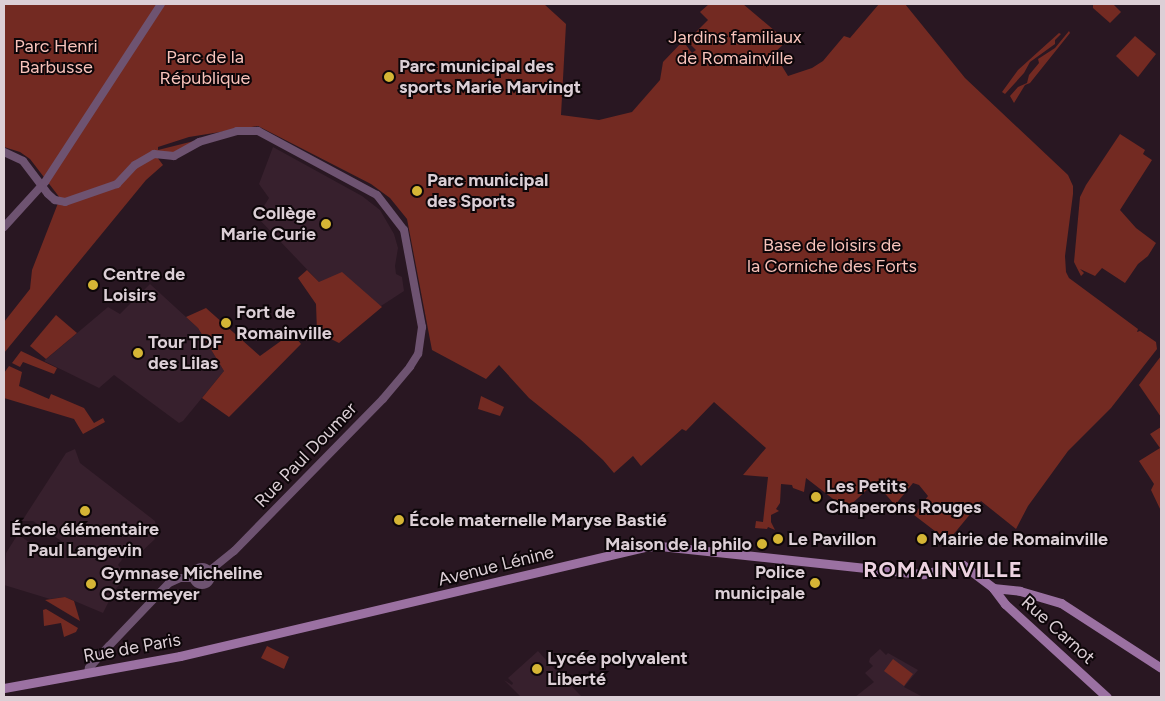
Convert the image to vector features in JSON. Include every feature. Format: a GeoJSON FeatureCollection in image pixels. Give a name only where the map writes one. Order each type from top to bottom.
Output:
{"type":"FeatureCollection","features":[{"type":"Feature","properties":{"kind":"main road","name":"Avenue Lénine"},"geometry":{"type":"LineString","coordinates":[[266,637],[645,547],[679,547],[924,574],[957,565],[965,566]]}},
{"type":"Feature","properties":{"kind":"main road","name":"Rue Carnot"},"geometry":{"type":"LineString","coordinates":[[965,566],[993,588],[1005,604],[1107,697]]}},
{"type":"Feature","properties":{"kind":"main road"},"geometry":{"type":"LineString","coordinates":[[993,588],[1020,591],[1061,603],[1161,668]]}},
{"type":"Feature","properties":{"kind":"main road","name":"Rue de Paris"},"geometry":{"type":"LineString","coordinates":[[4,688],[180,656],[266,637]]}},
{"type":"Feature","properties":{"kind":"street"},"geometry":{"type":"LineString","coordinates":[[4,227],[42,186],[161,4]]}},
{"type":"Feature","properties":{"kind":"street","name":"Rue Paul Doumer"},"geometry":{"type":"LineString","coordinates":[[42,186],[52,197],[60,202],[72,201],[117,184],[135,165],[154,154],[178,155],[198,142],[237,131],[258,131],[377,195],[404,230],[422,327],[418,354],[410,367],[383,399],[234,551],[209,571]]}},
{"type":"Feature","properties":{"kind":"street"},"geometry":{"type":"LineString","coordinates":[[4,152],[23,161],[37,176],[42,186]]}},
{"type":"Feature","properties":{"kind":"street"},"geometry":{"type":"LineString","coordinates":[[199,568],[204,568],[209,571],[211,579],[204,585],[197,584],[193,578],[194,572],[199,568]]}},
{"type":"Feature","properties":{"kind":"street"},"geometry":{"type":"LineString","coordinates":[[88,673],[89,668],[102,653],[170,583],[180,578],[193,578]]}},
{"type":"Feature","properties":{"kind":"shaded area","name":"Collège Marie Curie"},"geometry":{"type":"Polygon","coordinates":[[[273,147],[362,196],[380,210],[394,234],[398,248],[395,266],[396,274],[402,277],[404,291],[381,306],[319,282],[257,217],[269,198],[259,184],[273,147]]]}},
{"type":"Feature","properties":{"kind":"shaded area"},"geometry":{"type":"Polygon","coordinates":[[[150,284],[198,328],[224,371],[183,421],[179,423],[114,375],[99,388],[44,361],[108,307],[120,314],[150,284]]]}},
{"type":"Feature","properties":{"kind":"shaded area"},"geometry":{"type":"Polygon","coordinates":[[[75,449],[80,463],[155,521],[156,527],[153,533],[155,539],[137,556],[124,557],[118,565],[128,575],[114,591],[103,613],[65,597],[50,599],[4,585],[6,553],[18,534],[50,558],[64,543],[33,521],[22,521],[66,453],[75,449]]]}},
{"type":"Feature","properties":{"kind":"shaded area"},"geometry":{"type":"Polygon","coordinates":[[[880,649],[886,655],[888,653],[918,670],[904,687],[923,697],[855,697],[874,682],[865,673],[873,666],[869,662],[870,658],[880,649]]]}},
{"type":"Feature","properties":{"kind":"shaded area","name":"Lycée polyvalent Liberté"},"geometry":{"type":"Polygon","coordinates":[[[538,651],[582,697],[521,697],[504,680],[512,685],[513,683],[508,678],[538,651]]]}},
{"type":"Feature","properties":{"kind":"green space","name":"Base de loisirs de la Corniche des Forts"},"geometry":{"type":"Polygon","coordinates":[[[4,4],[544,4],[566,24],[561,115],[599,120],[632,112],[660,80],[663,62],[683,41],[692,53],[696,50],[687,41],[708,20],[700,12],[709,4],[743,4],[787,41],[774,53],[788,76],[812,68],[823,61],[844,36],[850,38],[879,4],[905,4],[965,78],[1068,175],[1073,186],[1065,256],[1066,272],[1069,278],[1138,329],[1137,332],[1140,331],[1156,342],[1157,349],[1111,408],[1068,451],[1028,506],[1016,529],[981,501],[948,541],[914,515],[928,496],[919,485],[913,483],[895,505],[881,489],[869,488],[846,509],[806,478],[804,492],[793,488],[792,485],[781,484],[780,503],[776,509],[779,511],[771,515],[771,522],[775,530],[768,527],[767,529],[755,528],[756,521],[763,522],[768,477],[743,475],[766,448],[714,402],[686,431],[682,429],[641,466],[633,456],[614,473],[580,439],[529,398],[499,365],[486,379],[432,350],[407,219],[390,198],[371,184],[258,126],[189,137],[158,147],[158,150],[194,141],[178,152],[170,154],[158,151],[157,157],[163,165],[146,180],[4,353],[4,322],[30,289],[32,270],[60,198],[30,159],[20,152],[4,147],[4,4]]]}},
{"type":"Feature","properties":{"kind":"green space"},"geometry":{"type":"Polygon","coordinates":[[[1093,4],[1113,4],[1121,12],[1110,23],[1093,8],[1093,4]]]}},
{"type":"Feature","properties":{"kind":"green space"},"geometry":{"type":"Polygon","coordinates":[[[1069,31],[1070,33],[1030,83],[1025,85],[1014,103],[1010,96],[1018,87],[1027,83],[1029,75],[1039,63],[1038,59],[1055,48],[1069,31]]]}},
{"type":"Feature","properties":{"kind":"green space"},"geometry":{"type":"Polygon","coordinates":[[[1059,33],[1061,34],[1055,40],[1055,44],[1030,62],[1024,73],[1005,94],[1002,92],[1018,70],[1059,33]]]}},
{"type":"Feature","properties":{"kind":"green space"},"geometry":{"type":"Polygon","coordinates":[[[1135,36],[1156,54],[1138,77],[1116,56],[1135,36]]]}},
{"type":"Feature","properties":{"kind":"green space"},"geometry":{"type":"Polygon","coordinates":[[[1120,134],[1145,150],[1143,154],[1152,160],[1120,210],[1136,228],[1156,243],[1148,256],[1138,264],[1125,283],[1102,268],[1095,276],[1080,269],[1084,273],[1081,276],[1074,262],[1080,197],[1120,134]]]}},
{"type":"Feature","properties":{"kind":"green space"},"geometry":{"type":"Polygon","coordinates":[[[307,270],[319,282],[342,272],[382,307],[339,343],[317,332],[316,304],[298,278],[307,270]]]}},
{"type":"Feature","properties":{"kind":"green space"},"geometry":{"type":"Polygon","coordinates":[[[206,308],[260,356],[292,333],[301,344],[229,417],[202,398],[224,371],[198,328],[186,317],[206,308]]]}},
{"type":"Feature","properties":{"kind":"green space"},"geometry":{"type":"Polygon","coordinates":[[[56,315],[77,333],[46,359],[30,346],[56,315]]]}},
{"type":"Feature","properties":{"kind":"green space"},"geometry":{"type":"Polygon","coordinates":[[[21,351],[57,368],[54,374],[23,362],[20,367],[12,363],[21,351]]]}},
{"type":"Feature","properties":{"kind":"green space"},"geometry":{"type":"Polygon","coordinates":[[[1161,356],[1161,417],[1139,385],[1161,356]]]}},
{"type":"Feature","properties":{"kind":"green space"},"geometry":{"type":"Polygon","coordinates":[[[9,366],[22,372],[19,386],[49,399],[51,394],[84,408],[94,423],[103,418],[105,422],[83,434],[74,419],[4,398],[4,373],[9,366]]]}},
{"type":"Feature","properties":{"kind":"green space"},"geometry":{"type":"Polygon","coordinates":[[[481,396],[504,407],[500,416],[478,409],[481,396]]]}},
{"type":"Feature","properties":{"kind":"green space"},"geometry":{"type":"Polygon","coordinates":[[[1161,427],[1161,511],[1151,490],[1154,484],[1139,461],[1160,448],[1150,434],[1161,427]]]}},
{"type":"Feature","properties":{"kind":"green space"},"geometry":{"type":"Polygon","coordinates":[[[65,597],[74,601],[80,621],[45,600],[65,597]]]}},
{"type":"Feature","properties":{"kind":"green space"},"geometry":{"type":"Polygon","coordinates":[[[46,609],[78,628],[76,632],[64,637],[61,623],[44,626],[43,610],[46,609]]]}},
{"type":"Feature","properties":{"kind":"green space"},"geometry":{"type":"Polygon","coordinates":[[[267,646],[289,657],[284,669],[261,658],[267,646]]]}},
{"type":"Feature","properties":{"kind":"green space"},"geometry":{"type":"Polygon","coordinates":[[[893,659],[913,674],[904,686],[884,671],[893,659]]]}},
{"type":"Feature","properties":{"kind":"place","name":"Parc municipal des sports Marie Marvingt"},"geometry":{"type":"Point","coordinates":[389,77]}},
{"type":"Feature","properties":{"kind":"place","name":"Parc municipal des Sports"},"geometry":{"type":"Point","coordinates":[417,191]}},
{"type":"Feature","properties":{"kind":"place","name":"Collège Marie Curie"},"geometry":{"type":"Point","coordinates":[326,224]}},
{"type":"Feature","properties":{"kind":"place","name":"Centre de Loisirs"},"geometry":{"type":"Point","coordinates":[93,285]}},
{"type":"Feature","properties":{"kind":"place","name":"Fort de Romainville"},"geometry":{"type":"Point","coordinates":[226,323]}},
{"type":"Feature","properties":{"kind":"place","name":"Tour TDF des Lilas"},"geometry":{"type":"Point","coordinates":[138,353]}},
{"type":"Feature","properties":{"kind":"place","name":"Les Petits Chaperons Rouges"},"geometry":{"type":"Point","coordinates":[816,497]}},
{"type":"Feature","properties":{"kind":"place","name":"École élémentaire Paul Langevin"},"geometry":{"type":"Point","coordinates":[85,511]}},
{"type":"Feature","properties":{"kind":"place","name":"École maternelle Maryse Bastié"},"geometry":{"type":"Point","coordinates":[399,520]}},
{"type":"Feature","properties":{"kind":"place","name":"Le Pavillon"},"geometry":{"type":"Point","coordinates":[778,539]}},
{"type":"Feature","properties":{"kind":"place","name":"Mairie de Romainville"},"geometry":{"type":"Point","coordinates":[922,539]}},
{"type":"Feature","properties":{"kind":"place","name":"Maison de la philo"},"geometry":{"type":"Point","coordinates":[762,544]}},
{"type":"Feature","properties":{"kind":"place","name":"Police municipale"},"geometry":{"type":"Point","coordinates":[815,583]}},
{"type":"Feature","properties":{"kind":"place","name":"Gymnase Micheline Ostermeyer"},"geometry":{"type":"Point","coordinates":[91,584]}},
{"type":"Feature","properties":{"kind":"place","name":"Lycée polyvalent Liberté"},"geometry":{"type":"Point","coordinates":[537,669]}},
{"type":"Feature","properties":{"kind":"district","name":"ROMAINVILLE"},"geometry":{"type":"Point","coordinates":[943,570]}},
{"type":"Feature","properties":{"kind":"park label","name":"Jardins familiaux de Romainville"},"geometry":{"type":"Point","coordinates":[735,48]}},
{"type":"Feature","properties":{"kind":"park label","name":"Parc Henri Barbusse"},"geometry":{"type":"Point","coordinates":[56,57]}},
{"type":"Feature","properties":{"kind":"park label","name":"Parc de la République"},"geometry":{"type":"Point","coordinates":[205,68]}}]}
